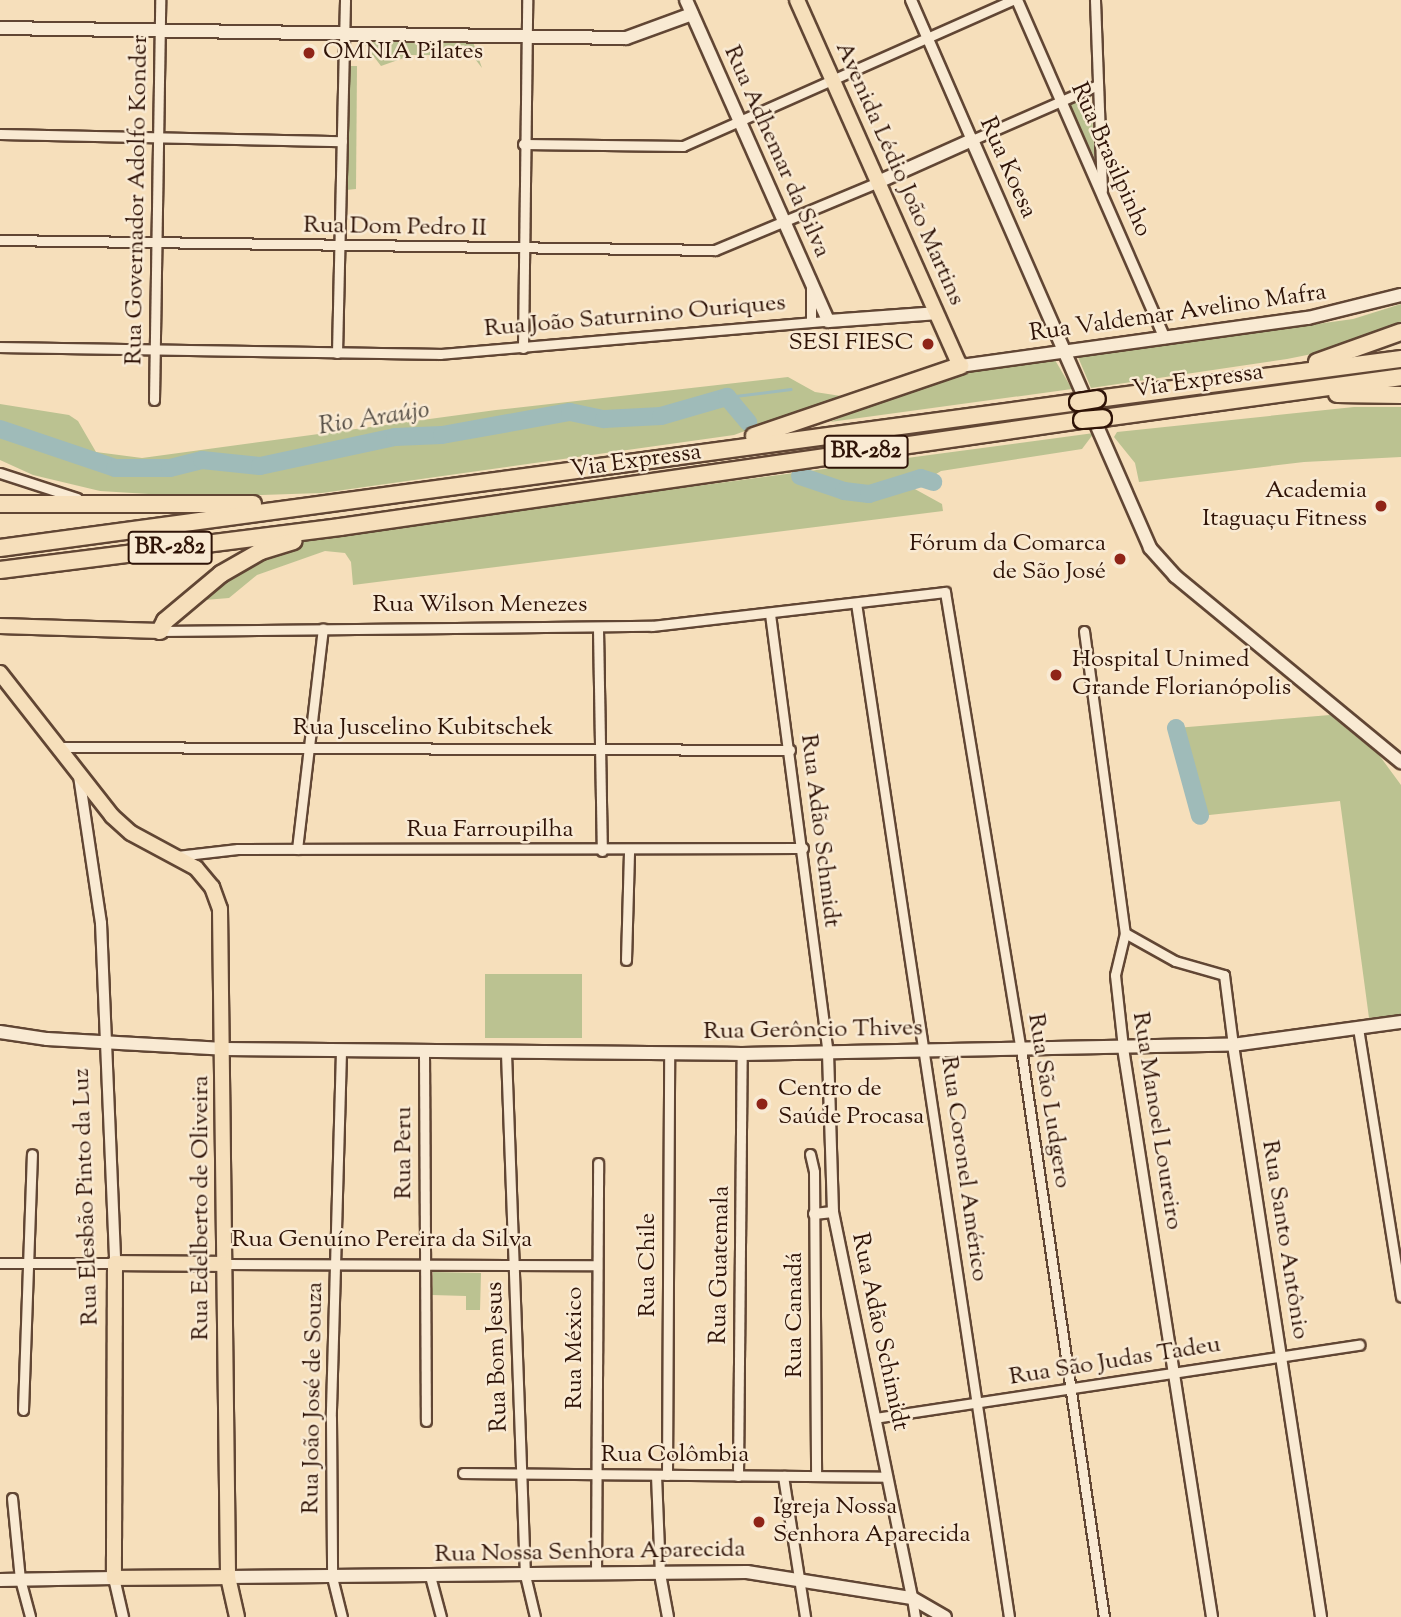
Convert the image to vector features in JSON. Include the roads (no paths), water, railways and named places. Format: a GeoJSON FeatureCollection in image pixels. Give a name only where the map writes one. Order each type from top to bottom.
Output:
{"type":"FeatureCollection","features":[{"type":"Feature","properties":{"kind":"highway"},"geometry":{"type":"LineString","coordinates":[[1271,376],[1401,332]]}},
{"type":"Feature","properties":{"kind":"highway"},"geometry":{"type":"LineString","coordinates":[[1271,376],[1401,359]]}},
{"type":"Feature","properties":{"kind":"highway"},"geometry":{"type":"LineString","coordinates":[[712,449],[960,366]]}},
{"type":"Feature","properties":{"kind":"highway","name":"Via Expressa"},"geometry":{"type":"LineString","coordinates":[[0,548],[712,449],[1271,376]]}},
{"type":"Feature","properties":{"kind":"highway"},"geometry":{"type":"LineString","coordinates":[[1278,394],[1401,377]]}},
{"type":"Feature","properties":{"kind":"highway"},"geometry":{"type":"LineString","coordinates":[[1278,394],[1401,396]]}},
{"type":"Feature","properties":{"kind":"highway","name":"Via Expressa"},"geometry":{"type":"LineString","coordinates":[[0,570],[340,527],[1278,394]]}},
{"type":"Feature","properties":{"kind":"highway"},"geometry":{"type":"LineString","coordinates":[[0,504],[304,505]]}},
{"type":"Feature","properties":{"kind":"highway"},"geometry":{"type":"LineString","coordinates":[[160,631],[165,621],[205,586],[243,561],[340,527]]}},
{"type":"Feature","properties":{"kind":"main road","name":"Rua Adhemar da Silva"},"geometry":{"type":"LineString","coordinates":[[686,0],[828,321]]}},
{"type":"Feature","properties":{"kind":"main road","name":"Avenida Lédio João Martins"},"geometry":{"type":"LineString","coordinates":[[797,0],[960,366]]}},
{"type":"Feature","properties":{"kind":"main road"},"geometry":{"type":"LineString","coordinates":[[0,28],[626,38],[692,14]]}},
{"type":"Feature","properties":{"kind":"main road"},"geometry":{"type":"LineString","coordinates":[[878,181],[972,140]]}},
{"type":"Feature","properties":{"kind":"main road","name":"Rua Koesa"},"geometry":{"type":"LineString","coordinates":[[972,140],[1066,352],[1133,515],[1158,559],[1401,762]]}},
{"type":"Feature","properties":{"kind":"main road","name":"Rua Valdemar Avelino Mafra"},"geometry":{"type":"LineString","coordinates":[[960,366],[1336,313],[1401,296]]}},
{"type":"Feature","properties":{"kind":"main road","name":"Rua João Saturnino Ouriques"},"geometry":{"type":"LineString","coordinates":[[828,321],[936,313]]}},
{"type":"Feature","properties":{"kind":"main road","name":"Rua Wilson Menezes"},"geometry":{"type":"LineString","coordinates":[[3,626],[160,631]]}},
{"type":"Feature","properties":{"kind":"main road","name":"Rua Edelberto de Oliveira"},"geometry":{"type":"LineString","coordinates":[[0,673],[79,776],[121,825],[177,856],[205,877],[220,909],[224,1049],[228,1577],[235,1615]]}},
{"type":"Feature","properties":{"kind":"main road","name":"Rua Gerôncio Thives"},"geometry":{"type":"LineString","coordinates":[[0,1031],[105,1043],[224,1049],[742,1054],[1233,1045],[1401,1021]]}},
{"type":"Feature","properties":{"kind":"main road","name":"Rua Genuíno Pereira da Silva"},"geometry":{"type":"LineString","coordinates":[[115,1263],[225,1264]]}},
{"type":"Feature","properties":{"kind":"main road","name":"Rua Elesbão Pinto da Luz"},"geometry":{"type":"LineString","coordinates":[[114,1578],[115,1263]]}},
{"type":"Feature","properties":{"kind":"main road","name":"Rua Nossa Senhora Aparecida"},"geometry":{"type":"LineString","coordinates":[[228,1577],[660,1574],[731,1571],[912,1598],[945,1617]]}},
{"type":"Feature","properties":{"kind":"main road"},"geometry":{"type":"LineString","coordinates":[[0,1580],[228,1577]]}},
{"type":"Feature","properties":{"kind":"street","name":"Rua Governador Adolfo Konder"},"geometry":{"type":"LineString","coordinates":[[154,400],[160,0]]}},
{"type":"Feature","properties":{"kind":"street"},"geometry":{"type":"LineString","coordinates":[[337,353],[345,0]]}},
{"type":"Feature","properties":{"kind":"street"},"geometry":{"type":"LineString","coordinates":[[523,348],[521,249],[527,0]]}},
{"type":"Feature","properties":{"kind":"street","name":"Rua Koesa"},"geometry":{"type":"LineString","coordinates":[[911,0],[972,140]]}},
{"type":"Feature","properties":{"kind":"street"},"geometry":{"type":"LineString","coordinates":[[523,144],[672,147],[740,122],[1015,0]]}},
{"type":"Feature","properties":{"kind":"street","name":"Rua Brasilpinho"},"geometry":{"type":"LineString","coordinates":[[1015,0],[1165,338]]}},
{"type":"Feature","properties":{"kind":"street"},"geometry":{"type":"LineString","coordinates":[[1095,0],[1102,195]]}},
{"type":"Feature","properties":{"kind":"street"},"geometry":{"type":"LineString","coordinates":[[972,140],[1098,85]]}},
{"type":"Feature","properties":{"kind":"street"},"geometry":{"type":"LineString","coordinates":[[0,134],[342,141]]}},
{"type":"Feature","properties":{"kind":"street","name":"Rua Dom Pedro II"},"geometry":{"type":"LineString","coordinates":[[0,240],[715,250],[878,181]]}},
{"type":"Feature","properties":{"kind":"street"},"geometry":{"type":"LineString","coordinates":[[811,285],[811,319]]}},
{"type":"Feature","properties":{"kind":"street","name":"Rua João Saturnino Ouriques"},"geometry":{"type":"LineString","coordinates":[[0,347],[440,354],[828,321]]}},
{"type":"Feature","properties":{"kind":"street"},"geometry":{"type":"LineString","coordinates":[[0,473],[38,489],[96,503]]}},
{"type":"Feature","properties":{"kind":"street","name":"Rua Wilson Menezes"},"geometry":{"type":"LineString","coordinates":[[160,631],[598,629],[770,614],[945,592]]}},
{"type":"Feature","properties":{"kind":"street","name":"Rua São Ludgero"},"geometry":{"type":"LineString","coordinates":[[945,592],[1021,1049],[1104,1617]]}},
{"type":"Feature","properties":{"kind":"street","name":"Rua Coronel Américo"},"geometry":{"type":"LineString","coordinates":[[856,603],[926,1051],[1009,1617]]}},
{"type":"Feature","properties":{"kind":"street","name":"Rua Adão Schmidt"},"geometry":{"type":"LineString","coordinates":[[770,614],[828,1053]]}},
{"type":"Feature","properties":{"kind":"street"},"geometry":{"type":"LineString","coordinates":[[297,849],[323,629]]}},
{"type":"Feature","properties":{"kind":"street"},"geometry":{"type":"LineString","coordinates":[[598,629],[602,851]]}},
{"type":"Feature","properties":{"kind":"street","name":"Rua Manoel Loureiro"},"geometry":{"type":"LineString","coordinates":[[1084,631],[1125,933],[1115,975],[1123,1048],[1212,1617]]}},
{"type":"Feature","properties":{"kind":"street","name":"Rua Juscelino Kubitschek"},"geometry":{"type":"LineString","coordinates":[[56,747],[790,750]]}},
{"type":"Feature","properties":{"kind":"street","name":"Rua Elesbão Pinto da Luz"},"geometry":{"type":"LineString","coordinates":[[79,776],[101,923],[115,1263]]}},
{"type":"Feature","properties":{"kind":"street","name":"Rua Farroupilha"},"geometry":{"type":"LineString","coordinates":[[177,856],[238,849],[629,851],[803,848]]}},
{"type":"Feature","properties":{"kind":"street"},"geometry":{"type":"LineString","coordinates":[[626,960],[629,851]]}},
{"type":"Feature","properties":{"kind":"street","name":"Rua Santo Antônio"},"geometry":{"type":"LineString","coordinates":[[1125,933],[1175,961],[1224,975],[1321,1617]]}},
{"type":"Feature","properties":{"kind":"street"},"geometry":{"type":"LineString","coordinates":[[1358,1028],[1401,1297]]}},
{"type":"Feature","properties":{"kind":"street","name":"Rua João José de Souza"},"geometry":{"type":"LineString","coordinates":[[341,1052],[334,1264],[332,1577],[342,1617]]}},
{"type":"Feature","properties":{"kind":"street","name":"Rua Peru"},"geometry":{"type":"LineString","coordinates":[[424,1053],[426,1420]]}},
{"type":"Feature","properties":{"kind":"street","name":"Rua Bom Jesus"},"geometry":{"type":"LineString","coordinates":[[506,1053],[525,1575],[535,1617]]}},
{"type":"Feature","properties":{"kind":"street","name":"Rua Adão Schimidt"},"geometry":{"type":"LineString","coordinates":[[828,1053],[833,1212],[915,1617]]}},
{"type":"Feature","properties":{"kind":"street","name":"Rua Chile"},"geometry":{"type":"LineString","coordinates":[[660,1574],[669,1054]]}},
{"type":"Feature","properties":{"kind":"street","name":"Rua Guatemala"},"geometry":{"type":"LineString","coordinates":[[737,1476],[742,1054]]}},
{"type":"Feature","properties":{"kind":"street"},"geometry":{"type":"LineString","coordinates":[[23,1410],[32,1263],[32,1154]]}},
{"type":"Feature","properties":{"kind":"street","name":"Rua Canadá"},"geometry":{"type":"LineString","coordinates":[[810,1154],[814,1214],[816,1476]]}},
{"type":"Feature","properties":{"kind":"street","name":"Rua México"},"geometry":{"type":"LineString","coordinates":[[596,1574],[598,1163]]}},
{"type":"Feature","properties":{"kind":"street"},"geometry":{"type":"LineString","coordinates":[[814,1214],[833,1212]]}},
{"type":"Feature","properties":{"kind":"street","name":"Rua Genuíno Pereira da Silva"},"geometry":{"type":"LineString","coordinates":[[0,1263],[115,1263]]}},
{"type":"Feature","properties":{"kind":"street","name":"Rua Genuíno Pereira da Silva"},"geometry":{"type":"LineString","coordinates":[[225,1264],[596,1265]]}},
{"type":"Feature","properties":{"kind":"street","name":"Rua São Judas Tadeu"},"geometry":{"type":"LineString","coordinates":[[875,1418],[1360,1345]]}},
{"type":"Feature","properties":{"kind":"street","name":"Rua Colômbia"},"geometry":{"type":"LineString","coordinates":[[463,1473],[887,1477]]}},
{"type":"Feature","properties":{"kind":"street"},"geometry":{"type":"LineString","coordinates":[[783,1476],[805,1617]]}},
{"type":"Feature","properties":{"kind":"street"},"geometry":{"type":"LineString","coordinates":[[12,1498],[20,1579],[30,1617]]}},
{"type":"Feature","properties":{"kind":"street"},"geometry":{"type":"LineString","coordinates":[[660,1574],[668,1617]]}},
{"type":"Feature","properties":{"kind":"street"},"geometry":{"type":"LineString","coordinates":[[430,1576],[441,1617]]}},
{"type":"Feature","properties":{"kind":"street","name":"Rua Elesbão Pinto da Luz"},"geometry":{"type":"LineString","coordinates":[[114,1578],[123,1617]]}},
{"type":"Feature","properties":{"kind":"waterway"},"geometry":{"type":"LineString","coordinates":[[727,397],[791,389]]}},
{"type":"Feature","properties":{"kind":"waterway","name":"Rio Araújo"},"geometry":{"type":"LineString","coordinates":[[0,429],[115,468],[170,468],[202,460],[260,466],[395,437],[442,435],[570,412],[604,419],[661,416],[727,397],[748,422]]}},
{"type":"Feature","properties":{"kind":"waterway","name":"Rio Araújo"},"geometry":{"type":"LineString","coordinates":[[800,476],[844,491],[869,494],[921,478],[933,482]]}},
{"type":"Feature","properties":{"kind":"waterway","name":"Rio Araújo"},"geometry":{"type":"LineString","coordinates":[[1176,728],[1200,816]]}},
{"type":"Feature","properties":{"kind":"place","name":"OMNIA Pilates"},"geometry":{"type":"Point","coordinates":[309,53]}},
{"type":"Feature","properties":{"kind":"place","name":"SESI FIESC"},"geometry":{"type":"Point","coordinates":[928,344]}},
{"type":"Feature","properties":{"kind":"place","name":"Academia Itaguaçu Fitness"},"geometry":{"type":"Point","coordinates":[1381,506]}},
{"type":"Feature","properties":{"kind":"place","name":"Fórum da Comarca de São José"},"geometry":{"type":"Point","coordinates":[1120,559]}},
{"type":"Feature","properties":{"kind":"place","name":"Hospital Unimed Grande Florianópolis"},"geometry":{"type":"Point","coordinates":[1056,675]}},
{"type":"Feature","properties":{"kind":"place","name":"Centro de Saúde Procasa"},"geometry":{"type":"Point","coordinates":[762,1104]}},
{"type":"Feature","properties":{"kind":"place","name":"Igreja Nossa Senhora Aparecida"},"geometry":{"type":"Point","coordinates":[759,1522]}}]}
